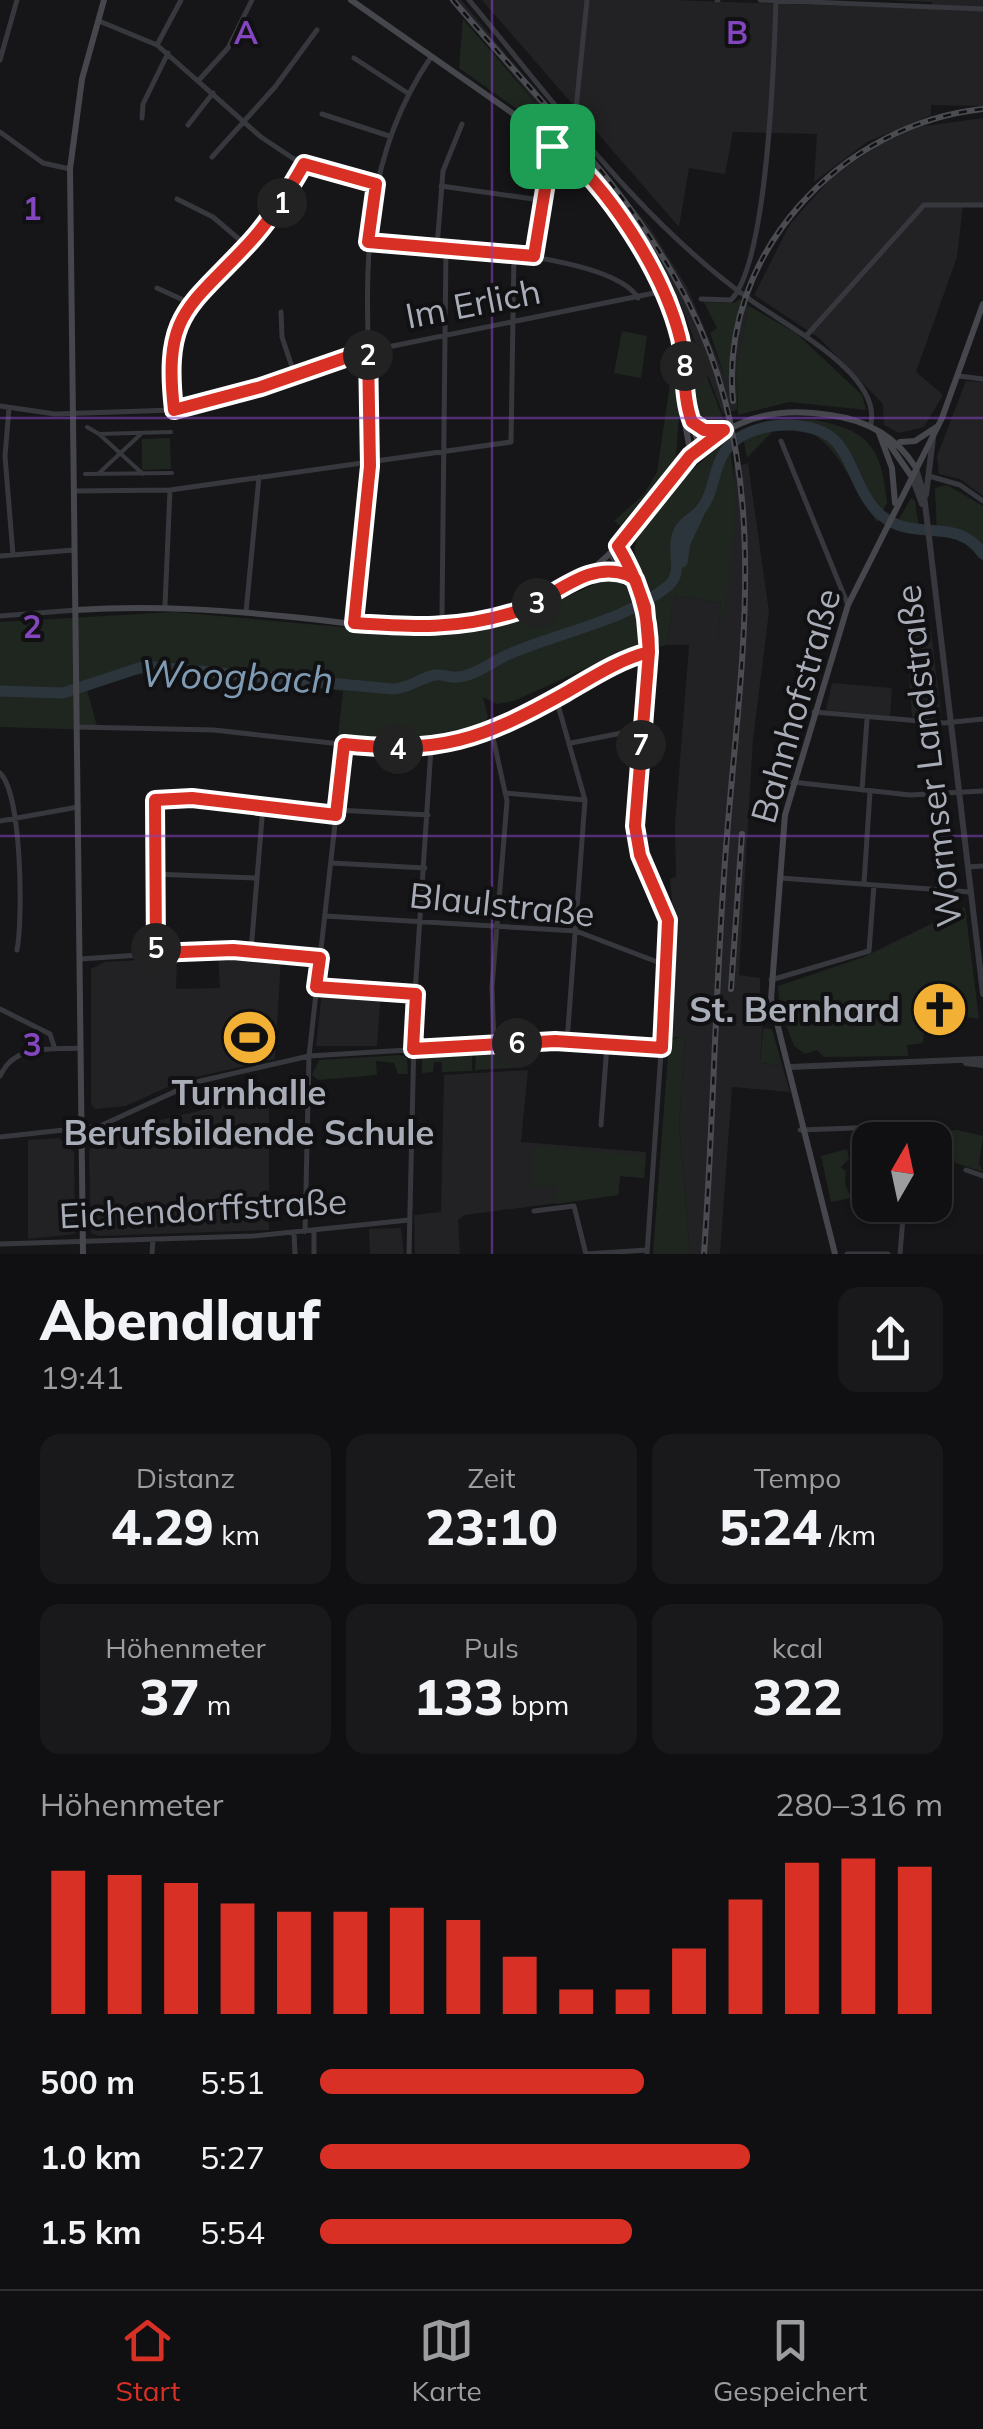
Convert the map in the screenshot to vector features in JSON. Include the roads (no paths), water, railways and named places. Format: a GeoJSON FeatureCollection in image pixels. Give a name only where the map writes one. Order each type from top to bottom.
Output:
{"type":"FeatureCollection","features":[{"type":"Feature","properties":{"kind":"main road"},"geometry":{"type":"LineString","coordinates":[[83,1254],[70,169],[77,106],[104,0]]}},
{"type":"Feature","properties":{"kind":"main road"},"geometry":{"type":"LineString","coordinates":[[351,0],[555,143],[596,183],[664,291],[683,353],[690,456]]}},
{"type":"Feature","properties":{"kind":"main road"},"geometry":{"type":"LineString","coordinates":[[914,473],[959,376],[983,304]]}},
{"type":"Feature","properties":{"kind":"main road"},"geometry":{"type":"LineString","coordinates":[[687,409],[700,447]]}},
{"type":"Feature","properties":{"kind":"main road"},"geometry":{"type":"LineString","coordinates":[[76,610],[166,605],[354,623],[442,626],[518,611],[584,575],[609,554],[690,456],[744,420],[789,411],[834,415],[897,442],[915,442],[938,426]]}},
{"type":"Feature","properties":{"kind":"main road"},"geometry":{"type":"LineString","coordinates":[[692,422],[704,430],[724,430]]}},
{"type":"Feature","properties":{"kind":"main road"},"geometry":{"type":"LineString","coordinates":[[874,429],[914,473]]}},
{"type":"Feature","properties":{"kind":"main road"},"geometry":{"type":"LineString","coordinates":[[874,429],[892,468],[894,512]]}},
{"type":"Feature","properties":{"kind":"main road"},"geometry":{"type":"LineString","coordinates":[[897,442],[914,473]]}},
{"type":"Feature","properties":{"kind":"main road","name":"Bahnhofstraße"},"geometry":{"type":"LineString","coordinates":[[835,1254],[772,1000],[778,878],[792,782],[848,604],[914,473]]}},
{"type":"Feature","properties":{"kind":"street"},"geometry":{"type":"LineString","coordinates":[[0,60],[17,0]]}},
{"type":"Feature","properties":{"kind":"street"},"geometry":{"type":"LineString","coordinates":[[157,45],[181,0]]}},
{"type":"Feature","properties":{"kind":"street"},"geometry":{"type":"LineString","coordinates":[[199,80],[228,48],[252,0]]}},
{"type":"Feature","properties":{"kind":"street"},"geometry":{"type":"LineString","coordinates":[[468,0],[659,224],[739,290],[808,335],[870,398],[874,429]]}},
{"type":"Feature","properties":{"kind":"street"},"geometry":{"type":"LineString","coordinates":[[570,120],[576,109],[586,0]]}},
{"type":"Feature","properties":{"kind":"street"},"geometry":{"type":"LineString","coordinates":[[760,0],[983,9]]}},
{"type":"Feature","properties":{"kind":"street"},"geometry":{"type":"LineString","coordinates":[[701,299],[730,300],[739,290],[770,142],[776,1]]}},
{"type":"Feature","properties":{"kind":"street"},"geometry":{"type":"LineString","coordinates":[[97,21],[157,45],[271,145],[304,164],[376,184]]}},
{"type":"Feature","properties":{"kind":"street"},"geometry":{"type":"LineString","coordinates":[[212,157],[317,30]]}},
{"type":"Feature","properties":{"kind":"street"},"geometry":{"type":"LineString","coordinates":[[142,118],[143,104],[168,53]]}},
{"type":"Feature","properties":{"kind":"street"},"geometry":{"type":"LineString","coordinates":[[354,623],[370,459],[368,242],[376,184],[389,136],[406,92],[431,57]]}},
{"type":"Feature","properties":{"kind":"street"},"geometry":{"type":"LineString","coordinates":[[354,58],[406,92]]}},
{"type":"Feature","properties":{"kind":"street"},"geometry":{"type":"LineString","coordinates":[[188,125],[214,93]]}},
{"type":"Feature","properties":{"kind":"street"},"geometry":{"type":"LineString","coordinates":[[322,114],[389,136]]}},
{"type":"Feature","properties":{"kind":"street"},"geometry":{"type":"LineString","coordinates":[[437,246],[447,156],[462,124]]}},
{"type":"Feature","properties":{"kind":"street"},"geometry":{"type":"LineString","coordinates":[[0,132],[44,163],[70,169]]}},
{"type":"Feature","properties":{"kind":"street"},"geometry":{"type":"LineString","coordinates":[[534,256],[541,200],[555,143]]}},
{"type":"Feature","properties":{"kind":"street"},"geometry":{"type":"LineString","coordinates":[[174,410],[170,351],[190,303],[275,212],[304,164]]}},
{"type":"Feature","properties":{"kind":"street"},"geometry":{"type":"LineString","coordinates":[[441,186],[541,200]]}},
{"type":"Feature","properties":{"kind":"street"},"geometry":{"type":"LineString","coordinates":[[177,199],[213,217],[247,246]]}},
{"type":"Feature","properties":{"kind":"street"},"geometry":{"type":"LineString","coordinates":[[808,335],[924,206],[983,206]]}},
{"type":"Feature","properties":{"kind":"street"},"geometry":{"type":"LineString","coordinates":[[368,242],[534,256],[622,282],[638,298]]}},
{"type":"Feature","properties":{"kind":"street"},"geometry":{"type":"LineString","coordinates":[[442,614],[446,248]]}},
{"type":"Feature","properties":{"kind":"street"},"geometry":{"type":"LineString","coordinates":[[74,492],[170,490],[512,442],[514,254]]}},
{"type":"Feature","properties":{"kind":"street"},"geometry":{"type":"LineString","coordinates":[[156,288],[190,303]]}},
{"type":"Feature","properties":{"kind":"street","name":"Im Erlich"},"geometry":{"type":"LineString","coordinates":[[0,406],[73,414],[174,410],[295,376],[368,350],[664,291]]}},
{"type":"Feature","properties":{"kind":"street"},"geometry":{"type":"LineString","coordinates":[[282,312],[282,337],[295,376]]}},
{"type":"Feature","properties":{"kind":"street"},"geometry":{"type":"LineString","coordinates":[[959,376],[983,379]]}},
{"type":"Feature","properties":{"kind":"street"},"geometry":{"type":"LineString","coordinates":[[9,408],[2,457],[12,555]]}},
{"type":"Feature","properties":{"kind":"street"},"geometry":{"type":"LineString","coordinates":[[87,427],[143,474]]}},
{"type":"Feature","properties":{"kind":"street"},"geometry":{"type":"LineString","coordinates":[[99,434],[171,432]]}},
{"type":"Feature","properties":{"kind":"street"},"geometry":{"type":"LineString","coordinates":[[98,474],[142,433]]}},
{"type":"Feature","properties":{"kind":"street"},"geometry":{"type":"LineString","coordinates":[[925,512],[933,437]]}},
{"type":"Feature","properties":{"kind":"street"},"geometry":{"type":"LineString","coordinates":[[780,441],[848,604]]}},
{"type":"Feature","properties":{"kind":"street"},"geometry":{"type":"LineString","coordinates":[[86,474],[172,473]]}},
{"type":"Feature","properties":{"kind":"street","name":"Wormser Landstraße"},"geometry":{"type":"LineString","coordinates":[[914,473],[927,521],[983,994]]}},
{"type":"Feature","properties":{"kind":"street"},"geometry":{"type":"LineString","coordinates":[[110,474],[110,482]]}},
{"type":"Feature","properties":{"kind":"street"},"geometry":{"type":"LineString","coordinates":[[928,476],[960,485],[983,501]]}},
{"type":"Feature","properties":{"kind":"street"},"geometry":{"type":"LineString","coordinates":[[246,612],[259,477]]}},
{"type":"Feature","properties":{"kind":"street"},"geometry":{"type":"LineString","coordinates":[[166,605],[170,490]]}},
{"type":"Feature","properties":{"kind":"street"},"geometry":{"type":"LineString","coordinates":[[534,1211],[574,1206],[586,1254],[647,1252],[668,966],[666,910],[636,836],[649,652],[645,607],[618,546]]}},
{"type":"Feature","properties":{"kind":"street"},"geometry":{"type":"LineString","coordinates":[[0,556],[74,550]]}},
{"type":"Feature","properties":{"kind":"street"},"geometry":{"type":"LineString","coordinates":[[609,554],[633,579]]}},
{"type":"Feature","properties":{"kind":"street"},"geometry":{"type":"LineString","coordinates":[[584,575],[611,570],[633,579]]}},
{"type":"Feature","properties":{"kind":"street"},"geometry":{"type":"LineString","coordinates":[[0,616],[76,610]]}},
{"type":"Feature","properties":{"kind":"street"},"geometry":{"type":"LineString","coordinates":[[78,727],[214,730],[344,744],[431,748],[492,732],[649,652]]}},
{"type":"Feature","properties":{"kind":"street"},"geometry":{"type":"LineString","coordinates":[[556,698],[585,800],[567,1042]]}},
{"type":"Feature","properties":{"kind":"street"},"geometry":{"type":"LineString","coordinates":[[814,712],[950,723],[983,719]]}},
{"type":"Feature","properties":{"kind":"street"},"geometry":{"type":"LineString","coordinates":[[862,791],[866,718]]}},
{"type":"Feature","properties":{"kind":"street"},"geometry":{"type":"LineString","coordinates":[[571,743],[643,728]]}},
{"type":"Feature","properties":{"kind":"street"},"geometry":{"type":"LineString","coordinates":[[492,732],[505,793],[492,988],[494,1044]]}},
{"type":"Feature","properties":{"kind":"street"},"geometry":{"type":"LineString","coordinates":[[305,1232],[308,1056],[344,744]]}},
{"type":"Feature","properties":{"kind":"street"},"geometry":{"type":"LineString","coordinates":[[410,1254],[413,1049],[431,748]]}},
{"type":"Feature","properties":{"kind":"street"},"geometry":{"type":"LineString","coordinates":[[0,773],[9,785],[14,818],[20,924],[17,950]]}},
{"type":"Feature","properties":{"kind":"street"},"geometry":{"type":"LineString","coordinates":[[792,782],[870,792],[983,791]]}},
{"type":"Feature","properties":{"kind":"street"},"geometry":{"type":"LineString","coordinates":[[864,884],[870,792]]}},
{"type":"Feature","properties":{"kind":"street"},"geometry":{"type":"LineString","coordinates":[[505,793],[585,800]]}},
{"type":"Feature","properties":{"kind":"street"},"geometry":{"type":"LineString","coordinates":[[156,953],[155,800],[192,798],[336,812],[428,815]]}},
{"type":"Feature","properties":{"kind":"street"},"geometry":{"type":"LineString","coordinates":[[251,951],[263,806]]}},
{"type":"Feature","properties":{"kind":"street"},"geometry":{"type":"LineString","coordinates":[[0,821],[78,808]]}},
{"type":"Feature","properties":{"kind":"street"},"geometry":{"type":"LineString","coordinates":[[331,863],[425,868]]}},
{"type":"Feature","properties":{"kind":"street"},"geometry":{"type":"LineString","coordinates":[[968,868],[983,866]]}},
{"type":"Feature","properties":{"kind":"street"},"geometry":{"type":"LineString","coordinates":[[154,874],[257,878]]}},
{"type":"Feature","properties":{"kind":"street"},"geometry":{"type":"LineString","coordinates":[[778,878],[970,892]]}},
{"type":"Feature","properties":{"kind":"street"},"geometry":{"type":"LineString","coordinates":[[771,980],[868,951],[874,885]]}},
{"type":"Feature","properties":{"kind":"street","name":"Blaulstraße"},"geometry":{"type":"LineString","coordinates":[[325,916],[576,931],[668,966]]}},
{"type":"Feature","properties":{"kind":"street"},"geometry":{"type":"LineString","coordinates":[[80,959],[251,951],[320,958]]}},
{"type":"Feature","properties":{"kind":"street"},"geometry":{"type":"LineString","coordinates":[[316,987],[416,994]]}},
{"type":"Feature","properties":{"kind":"street"},"geometry":{"type":"LineString","coordinates":[[0,1009],[50,1034],[56,1049]]}},
{"type":"Feature","properties":{"kind":"street"},"geometry":{"type":"LineString","coordinates":[[0,1137],[113,1123],[196,1082],[308,1056],[567,1042],[662,1048]]}},
{"type":"Feature","properties":{"kind":"street"},"geometry":{"type":"LineString","coordinates":[[601,1125],[607,1045]]}},
{"type":"Feature","properties":{"kind":"street"},"geometry":{"type":"LineString","coordinates":[[0,1076],[22,1053],[81,1048]]}},
{"type":"Feature","properties":{"kind":"street"},"geometry":{"type":"LineString","coordinates":[[790,1067],[816,1063],[983,1061]]}},
{"type":"Feature","properties":{"kind":"street"},"geometry":{"type":"LineString","coordinates":[[803,1129],[852,1128]]}},
{"type":"Feature","properties":{"kind":"street"},"geometry":{"type":"LineString","coordinates":[[966,1170],[983,1176]]}},
{"type":"Feature","properties":{"kind":"street","name":"Eichendorffstraße"},"geometry":{"type":"LineString","coordinates":[[0,1244],[314,1232],[408,1220]]}},
{"type":"Feature","properties":{"kind":"street"},"geometry":{"type":"LineString","coordinates":[[900,1254],[903,1222]]}},
{"type":"Feature","properties":{"kind":"street"},"geometry":{"type":"LineString","coordinates":[[314,1232],[314,1254]]}},
{"type":"Feature","properties":{"kind":"street"},"geometry":{"type":"LineString","coordinates":[[294,1233],[295,1254]]}},
{"type":"Feature","properties":{"kind":"street"},"geometry":{"type":"LineString","coordinates":[[152,1239],[152,1254]]}},
{"type":"Feature","properties":{"kind":"street"},"geometry":{"type":"LineString","coordinates":[[846,1254],[888,1254]]}},
{"type":"Feature","properties":{"kind":"waterway","name":"Woogbach"},"geometry":{"type":"LineString","coordinates":[[0,691],[63,693],[145,666],[393,689],[435,675],[470,674],[507,655],[631,609],[668,586],[677,569],[679,531],[705,503],[724,453],[744,435],[773,426],[803,426],[828,435],[843,451],[866,496],[882,516],[908,528],[961,535],[983,554]]}},
{"type":"Feature","properties":{"kind":"waterway","name":"Woogbach"},"geometry":{"type":"LineString","coordinates":[[682,562],[685,543],[699,513]]}},
{"type":"Feature","properties":{"kind":"railway"},"geometry":{"type":"LineString","coordinates":[[453,0],[611,183],[666,262],[689,304],[717,373],[735,443],[743,514],[745,586],[721,923],[704,1254]]}},
{"type":"Feature","properties":{"kind":"railway"},"geometry":{"type":"LineString","coordinates":[[733,401],[734,347],[746,295],[769,248],[799,206],[838,169],[882,140],[931,120],[983,109]]}},
{"type":"Feature","properties":{"kind":"railway"},"geometry":{"type":"LineString","coordinates":[[731,989],[742,834]]}},
{"type":"Feature","properties":{"kind":"place","name":"St. Bernhard"},"geometry":{"type":"Point","coordinates":[939,1010]}},
{"type":"Feature","properties":{"kind":"place","name":"Turnhalle Berufsbildende Schule"},"geometry":{"type":"Point","coordinates":[249,1037]}}]}
